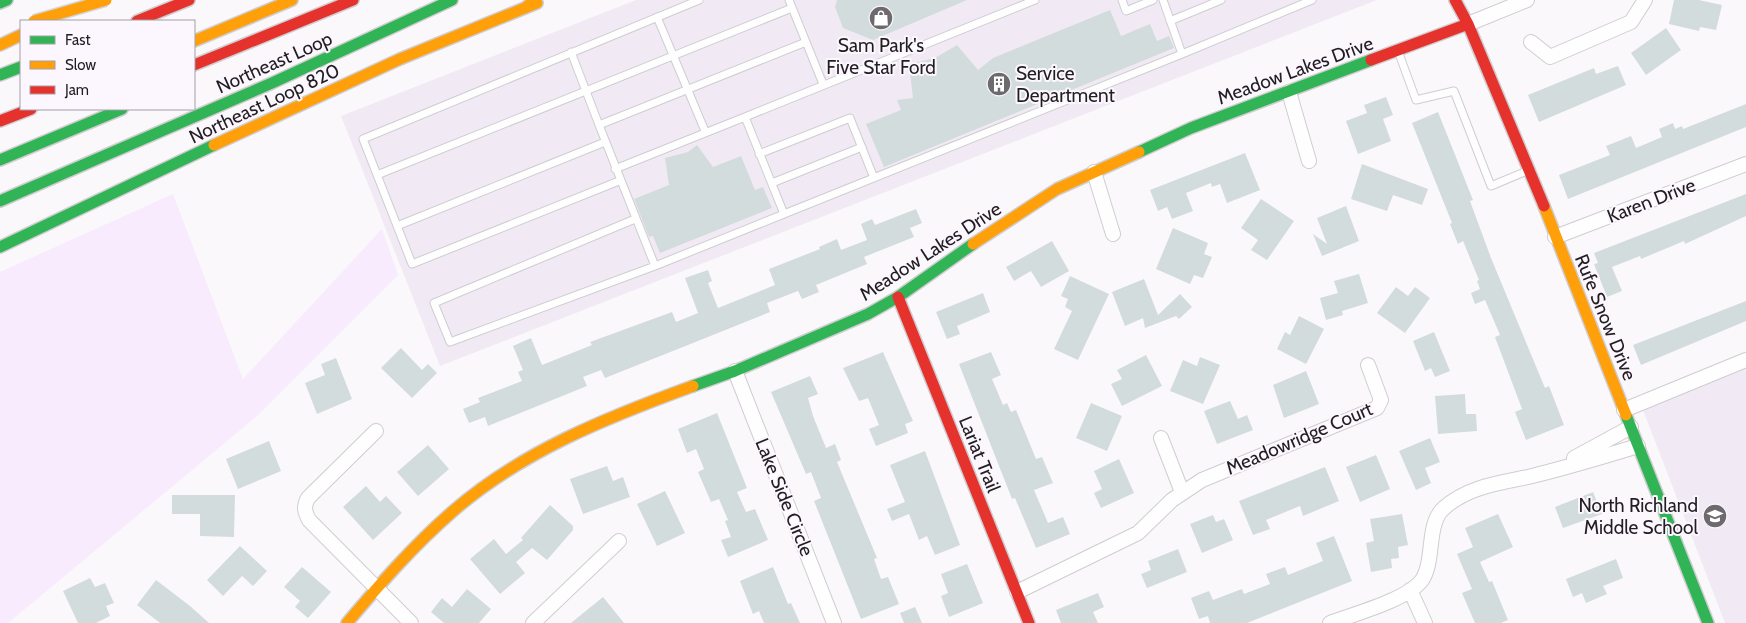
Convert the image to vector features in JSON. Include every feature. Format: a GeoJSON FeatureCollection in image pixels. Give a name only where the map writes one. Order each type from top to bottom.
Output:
{"type":"FeatureCollection","features":[{"type":"Feature","properties":{"kind":"main road"},"geometry":{"type":"LineString","coordinates":[[0,3],[7,0]]}},
{"type":"Feature","properties":{"kind":"main road"},"geometry":{"type":"LineString","coordinates":[[52,20],[95,0]]}},
{"type":"Feature","properties":{"kind":"main road"},"geometry":{"type":"LineString","coordinates":[[37,20],[106,0]]}},
{"type":"Feature","properties":{"kind":"main road"},"geometry":{"type":"LineString","coordinates":[[139,20],[189,0]]}},
{"type":"Feature","properties":{"kind":"main road"},"geometry":{"type":"LineString","coordinates":[[195,41],[292,0]]}},
{"type":"Feature","properties":{"kind":"main road"},"geometry":{"type":"LineString","coordinates":[[199,63],[353,0]]}},
{"type":"Feature","properties":{"kind":"main road","name":"Northeast Loop"},"geometry":{"type":"LineString","coordinates":[[0,201],[272,84],[452,0]]}},
{"type":"Feature","properties":{"kind":"main road"},"geometry":{"type":"LineString","coordinates":[[525,8],[535,0]]}},
{"type":"Feature","properties":{"kind":"main road","name":"Northeast Loop 820"},"geometry":{"type":"LineString","coordinates":[[0,247],[197,152],[365,76],[546,0]]}},
{"type":"Feature","properties":{"kind":"main road","name":"Rufe Snow Drive"},"geometry":{"type":"LineString","coordinates":[[1455,0],[1468,24],[1530,170],[1708,623]]}},
{"type":"Feature","properties":{"kind":"main road","name":"Rufe Snow Drive"},"geometry":{"type":"LineString","coordinates":[[1463,0],[1468,24]]}},
{"type":"Feature","properties":{"kind":"main road","name":"Meadow Lakes Drive"},"geometry":{"type":"LineString","coordinates":[[348,623],[375,588],[403,558],[452,512],[482,488],[548,447],[629,409],[735,371],[868,314],[898,297],[974,242],[1057,189],[1191,128],[1468,24]]}},
{"type":"Feature","properties":{"kind":"main road"},"geometry":{"type":"LineString","coordinates":[[0,31],[20,25]]}},
{"type":"Feature","properties":{"kind":"main road"},"geometry":{"type":"LineString","coordinates":[[0,45],[20,35]]}},
{"type":"Feature","properties":{"kind":"main road"},"geometry":{"type":"LineString","coordinates":[[0,75],[20,67]]}},
{"type":"Feature","properties":{"kind":"main road"},"geometry":{"type":"LineString","coordinates":[[0,122],[28,110]]}},
{"type":"Feature","properties":{"kind":"main road"},"geometry":{"type":"LineString","coordinates":[[0,160],[120,110]]}},
{"type":"Feature","properties":{"kind":"main road","name":"Lariat Trail"},"geometry":{"type":"LineString","coordinates":[[898,297],[1029,623]]}},
{"type":"Feature","properties":{"kind":"street"},"geometry":{"type":"LineString","coordinates":[[1468,24],[1527,0]]}},
{"type":"Feature","properties":{"kind":"street"},"geometry":{"type":"LineString","coordinates":[[1531,42],[1550,57],[1610,33],[1631,22],[1644,0]]}},
{"type":"Feature","properties":{"kind":"street"},"geometry":{"type":"LineString","coordinates":[[1289,92],[1309,161]]}},
{"type":"Feature","properties":{"kind":"street","name":"Karen Drive"},"geometry":{"type":"LineString","coordinates":[[1555,237],[1746,164]]}},
{"type":"Feature","properties":{"kind":"street"},"geometry":{"type":"LineString","coordinates":[[1094,172],[1113,234]]}},
{"type":"Feature","properties":{"kind":"street"},"geometry":{"type":"LineString","coordinates":[[1624,410],[1746,360]]}},
{"type":"Feature","properties":{"kind":"street","name":"Meadowridge Court"},"geometry":{"type":"LineString","coordinates":[[1017,592],[1138,533],[1182,492],[1202,480],[1377,408],[1381,400],[1368,365]]}},
{"type":"Feature","properties":{"kind":"street","name":"Lake Side Circle"},"geometry":{"type":"LineString","coordinates":[[735,371],[834,623]]}},
{"type":"Feature","properties":{"kind":"street"},"geometry":{"type":"LineString","coordinates":[[1552,470],[1630,427]]}},
{"type":"Feature","properties":{"kind":"street"},"geometry":{"type":"LineString","coordinates":[[376,431],[308,498],[304,505],[309,520],[411,623]]}},
{"type":"Feature","properties":{"kind":"street"},"geometry":{"type":"LineString","coordinates":[[1161,438],[1182,492]]}},
{"type":"Feature","properties":{"kind":"street"},"geometry":{"type":"LineString","coordinates":[[1330,623],[1410,590],[1421,581],[1426,572],[1434,528],[1444,508],[1470,491],[1638,446]]}},
{"type":"Feature","properties":{"kind":"street"},"geometry":{"type":"LineString","coordinates":[[533,623],[619,541]]}},
{"type":"Feature","properties":{"kind":"street"},"geometry":{"type":"LineString","coordinates":[[1410,590],[1425,623]]}},
{"type":"Feature","properties":{"kind":"lane"},"geometry":{"type":"LineString","coordinates":[[619,180],[412,264],[363,139],[699,0]]}},
{"type":"Feature","properties":{"kind":"lane"},"geometry":{"type":"LineString","coordinates":[[789,0],[823,84]]}},
{"type":"Feature","properties":{"kind":"lane"},"geometry":{"type":"LineString","coordinates":[[615,169],[705,131],[745,117],[1035,0]]}},
{"type":"Feature","properties":{"kind":"lane"},"geometry":{"type":"LineString","coordinates":[[1122,0],[1126,11],[1153,0]]}},
{"type":"Feature","properties":{"kind":"lane"},"geometry":{"type":"LineString","coordinates":[[1162,0],[1182,54]]}},
{"type":"Feature","properties":{"kind":"lane"},"geometry":{"type":"LineString","coordinates":[[1170,21],[1221,0]]}},
{"type":"Feature","properties":{"kind":"lane"},"geometry":{"type":"LineString","coordinates":[[635,219],[434,303],[450,342],[655,266],[1312,0]]}},
{"type":"Feature","properties":{"kind":"lane"},"geometry":{"type":"LineString","coordinates":[[377,175],[792,8]]}},
{"type":"Feature","properties":{"kind":"lane"},"geometry":{"type":"LineString","coordinates":[[657,17],[705,131]]}},
{"type":"Feature","properties":{"kind":"lane"},"geometry":{"type":"LineString","coordinates":[[599,125],[806,42]]}},
{"type":"Feature","properties":{"kind":"lane"},"geometry":{"type":"LineString","coordinates":[[1397,51],[1416,100],[1454,91],[1491,186],[1530,170]]}},
{"type":"Feature","properties":{"kind":"lane"},"geometry":{"type":"LineString","coordinates":[[571,52],[619,180],[655,266]]}},
{"type":"Feature","properties":{"kind":"lane"},"geometry":{"type":"LineString","coordinates":[[745,117],[784,214]]}},
{"type":"Feature","properties":{"kind":"lane"},"geometry":{"type":"LineString","coordinates":[[760,154],[850,118],[874,178]]}},
{"type":"Feature","properties":{"kind":"lane"},"geometry":{"type":"LineString","coordinates":[[397,226],[605,142]]}},
{"type":"Feature","properties":{"kind":"lane"},"geometry":{"type":"LineString","coordinates":[[772,184],[862,147]]}},
{"type":"Feature","properties":{"kind":"shaded area"},"geometry":{"type":"Polygon","coordinates":[[[636,0],[1377,0],[440,366],[341,116],[636,0]]]}},
{"type":"Feature","properties":{"kind":"shaded area"},"geometry":{"type":"Polygon","coordinates":[[[173,194],[243,379],[382,229],[398,275],[256,417],[8,623],[0,623],[0,272],[173,194]]]}},
{"type":"Feature","properties":{"kind":"shaded area","name":"North Richland Middle School"},"geometry":{"type":"Polygon","coordinates":[[[1746,369],[1746,623],[1725,623],[1643,410],[1746,369]]]}},
{"type":"Feature","properties":{"kind":"building","name":"Sam Park's Five Star Ford"},"geometry":{"type":"Polygon","coordinates":[[[837,0],[967,0],[873,40],[843,28],[835,7],[837,0]]]}},
{"type":"Feature","properties":{"kind":"building"},"geometry":{"type":"Polygon","coordinates":[[[1674,0],[1699,0],[1722,5],[1716,30],[1700,27],[1699,31],[1669,24],[1674,0]]]}},
{"type":"Feature","properties":{"kind":"building","name":"Service Department"},"geometry":{"type":"Polygon","coordinates":[[[1110,10],[1121,36],[1150,24],[1157,41],[1169,36],[1174,48],[884,167],[866,124],[901,110],[897,100],[913,98],[909,64],[935,58],[957,45],[978,70],[993,58],[1110,10]]]}},
{"type":"Feature","properties":{"kind":"building"},"geometry":{"type":"Polygon","coordinates":[[[1666,28],[1681,50],[1646,75],[1631,53],[1666,28]]]}},
{"type":"Feature","properties":{"kind":"building"},"geometry":{"type":"Polygon","coordinates":[[[1618,66],[1626,85],[1539,122],[1528,95],[1594,68],[1596,74],[1618,66]]]}},
{"type":"Feature","properties":{"kind":"building"},"geometry":{"type":"Polygon","coordinates":[[[1386,97],[1393,115],[1383,119],[1391,141],[1358,154],[1346,121],[1367,113],[1364,105],[1386,97]]]}},
{"type":"Feature","properties":{"kind":"building"},"geometry":{"type":"Polygon","coordinates":[[[1746,104],[1746,127],[1568,199],[1559,175],[1610,155],[1606,146],[1631,136],[1636,148],[1662,137],[1659,129],[1673,123],[1675,129],[1682,126],[1683,129],[1746,104]]]}},
{"type":"Feature","properties":{"kind":"building"},"geometry":{"type":"Polygon","coordinates":[[[1438,112],[1473,200],[1470,201],[1491,258],[1545,388],[1549,386],[1564,425],[1526,440],[1515,412],[1522,409],[1495,337],[1500,335],[1485,300],[1475,304],[1471,293],[1480,289],[1477,281],[1479,280],[1463,241],[1458,244],[1450,224],[1452,223],[1412,123],[1438,112]]]}},
{"type":"Feature","properties":{"kind":"building"},"geometry":{"type":"Polygon","coordinates":[[[697,145],[713,167],[741,156],[755,190],[763,187],[772,208],[660,253],[653,236],[649,237],[634,199],[669,185],[665,158],[688,152],[697,145]]]}},
{"type":"Feature","properties":{"kind":"building"},"geometry":{"type":"Polygon","coordinates":[[[1245,153],[1260,190],[1227,203],[1220,184],[1212,187],[1211,183],[1186,193],[1193,211],[1172,219],[1167,207],[1158,211],[1150,190],[1245,153]]]}},
{"type":"Feature","properties":{"kind":"building"},"geometry":{"type":"Polygon","coordinates":[[[1362,164],[1428,189],[1422,205],[1393,195],[1387,211],[1351,199],[1362,164]]]}},
{"type":"Feature","properties":{"kind":"building"},"geometry":{"type":"Polygon","coordinates":[[[1746,194],[1746,216],[1685,244],[1684,241],[1641,259],[1640,256],[1612,267],[1622,291],[1607,297],[1594,264],[1598,263],[1594,253],[1746,194]]]}},
{"type":"Feature","properties":{"kind":"building"},"geometry":{"type":"Polygon","coordinates":[[[1261,199],[1294,221],[1267,260],[1251,250],[1258,240],[1241,228],[1261,199]]]}},
{"type":"Feature","properties":{"kind":"building"},"geometry":{"type":"Polygon","coordinates":[[[1346,206],[1359,241],[1322,256],[1313,234],[1327,244],[1317,218],[1346,206]]]}},
{"type":"Feature","properties":{"kind":"building"},"geometry":{"type":"Polygon","coordinates":[[[916,209],[922,223],[910,228],[914,237],[864,257],[867,264],[816,285],[819,292],[802,299],[798,291],[767,303],[770,312],[605,378],[601,370],[583,377],[587,386],[488,426],[485,417],[469,423],[463,409],[480,402],[478,398],[522,381],[518,372],[523,370],[513,346],[531,338],[542,365],[592,345],[590,342],[672,312],[676,322],[698,313],[685,278],[708,270],[712,281],[708,283],[718,308],[775,285],[769,269],[820,249],[819,247],[837,239],[841,250],[867,240],[861,224],[872,219],[875,225],[916,209]]]}},
{"type":"Feature","properties":{"kind":"building"},"geometry":{"type":"Polygon","coordinates":[[[1173,228],[1208,243],[1204,254],[1212,257],[1203,278],[1194,275],[1190,284],[1156,269],[1173,228]]]}},
{"type":"Feature","properties":{"kind":"building"},"geometry":{"type":"Polygon","coordinates":[[[1052,241],[1069,271],[1041,287],[1031,271],[1014,281],[1006,267],[1052,241]]]}},
{"type":"Feature","properties":{"kind":"building"},"geometry":{"type":"Polygon","coordinates":[[[1359,274],[1368,303],[1342,311],[1343,315],[1326,320],[1320,298],[1338,293],[1334,281],[1359,274]]]}},
{"type":"Feature","properties":{"kind":"building"},"geometry":{"type":"Polygon","coordinates":[[[1070,276],[1109,294],[1078,360],[1054,349],[1072,311],[1065,307],[1068,299],[1061,296],[1070,276]]]}},
{"type":"Feature","properties":{"kind":"building"},"geometry":{"type":"Polygon","coordinates":[[[1144,279],[1158,315],[1180,294],[1192,307],[1179,319],[1176,316],[1145,328],[1143,318],[1125,326],[1112,292],[1144,279]]]}},
{"type":"Feature","properties":{"kind":"building"},"geometry":{"type":"Polygon","coordinates":[[[1396,287],[1408,296],[1415,287],[1430,298],[1405,333],[1377,313],[1396,287]]]}},
{"type":"Feature","properties":{"kind":"building"},"geometry":{"type":"Polygon","coordinates":[[[983,293],[990,312],[957,326],[960,334],[947,339],[936,312],[983,293]]]}},
{"type":"Feature","properties":{"kind":"building"},"geometry":{"type":"Polygon","coordinates":[[[1746,301],[1746,321],[1641,365],[1633,345],[1746,301]]]}},
{"type":"Feature","properties":{"kind":"building"},"geometry":{"type":"Polygon","coordinates":[[[1299,316],[1324,329],[1306,364],[1277,349],[1285,332],[1290,335],[1299,316]]]}},
{"type":"Feature","properties":{"kind":"building"},"geometry":{"type":"Polygon","coordinates":[[[1434,332],[1450,371],[1435,377],[1431,368],[1425,371],[1413,341],[1434,332]]]}},
{"type":"Feature","properties":{"kind":"building"},"geometry":{"type":"Polygon","coordinates":[[[401,348],[422,370],[428,364],[437,373],[412,398],[381,368],[401,348]]]}},
{"type":"Feature","properties":{"kind":"building"},"geometry":{"type":"Polygon","coordinates":[[[883,352],[913,421],[905,424],[908,433],[876,446],[869,429],[879,425],[868,398],[859,401],[843,368],[883,352]]]}},
{"type":"Feature","properties":{"kind":"building"},"geometry":{"type":"Polygon","coordinates":[[[991,352],[1001,375],[992,379],[1003,405],[1007,403],[1011,412],[1016,410],[1036,459],[1042,457],[1053,483],[1034,490],[1048,523],[1063,517],[1070,534],[1036,548],[1015,498],[1012,499],[959,364],[991,352]]]}},
{"type":"Feature","properties":{"kind":"building"},"geometry":{"type":"Polygon","coordinates":[[[1146,355],[1162,386],[1122,406],[1111,384],[1122,379],[1117,370],[1146,355]]]}},
{"type":"Feature","properties":{"kind":"building"},"geometry":{"type":"Polygon","coordinates":[[[1200,357],[1220,365],[1203,404],[1170,391],[1183,360],[1197,366],[1200,357]]]}},
{"type":"Feature","properties":{"kind":"building"},"geometry":{"type":"Polygon","coordinates":[[[336,358],[352,399],[317,414],[305,383],[325,375],[321,364],[336,358]]]}},
{"type":"Feature","properties":{"kind":"building"},"geometry":{"type":"Polygon","coordinates":[[[1306,371],[1319,404],[1284,418],[1273,385],[1306,371]]]}},
{"type":"Feature","properties":{"kind":"building"},"geometry":{"type":"Polygon","coordinates":[[[810,376],[818,394],[808,398],[813,416],[826,448],[835,444],[841,460],[837,462],[877,558],[874,559],[881,579],[888,577],[899,604],[861,619],[814,501],[821,498],[811,472],[806,474],[771,392],[810,376]]]}},
{"type":"Feature","properties":{"kind":"building"},"geometry":{"type":"Polygon","coordinates":[[[1465,394],[1466,414],[1476,414],[1477,431],[1438,434],[1435,396],[1465,394]]]}},
{"type":"Feature","properties":{"kind":"building"},"geometry":{"type":"Polygon","coordinates":[[[1230,401],[1238,419],[1247,415],[1253,430],[1217,444],[1204,411],[1230,401]]]}},
{"type":"Feature","properties":{"kind":"building"},"geometry":{"type":"Polygon","coordinates":[[[1091,403],[1122,416],[1107,451],[1076,438],[1091,403]]]}},
{"type":"Feature","properties":{"kind":"building"},"geometry":{"type":"Polygon","coordinates":[[[717,413],[747,488],[737,492],[746,512],[755,509],[768,540],[728,557],[721,540],[731,537],[725,521],[728,520],[719,499],[711,502],[698,472],[704,469],[696,449],[687,453],[678,429],[717,413]]]}},
{"type":"Feature","properties":{"kind":"building"},"geometry":{"type":"Polygon","coordinates":[[[1430,438],[1440,462],[1425,468],[1431,483],[1416,490],[1399,451],[1430,438]]]}},
{"type":"Feature","properties":{"kind":"building"},"geometry":{"type":"Polygon","coordinates":[[[269,441],[281,471],[238,489],[226,459],[269,441]]]}},
{"type":"Feature","properties":{"kind":"building"},"geometry":{"type":"Polygon","coordinates":[[[428,445],[449,469],[418,496],[397,472],[428,445]]]}},
{"type":"Feature","properties":{"kind":"building"},"geometry":{"type":"Polygon","coordinates":[[[925,451],[960,545],[935,555],[927,536],[919,540],[909,514],[892,521],[887,509],[905,502],[890,465],[925,451]]]}},
{"type":"Feature","properties":{"kind":"building"},"geometry":{"type":"Polygon","coordinates":[[[1376,455],[1390,489],[1360,502],[1346,467],[1376,455]]]}},
{"type":"Feature","properties":{"kind":"building"},"geometry":{"type":"Polygon","coordinates":[[[1119,459],[1134,493],[1101,508],[1094,493],[1102,489],[1094,471],[1119,459]]]}},
{"type":"Feature","properties":{"kind":"building"},"geometry":{"type":"Polygon","coordinates":[[[607,466],[613,481],[623,477],[630,497],[583,514],[570,479],[607,466]]]}},
{"type":"Feature","properties":{"kind":"building"},"geometry":{"type":"Polygon","coordinates":[[[1325,467],[1339,501],[1303,516],[1300,506],[1266,520],[1270,529],[1253,535],[1239,501],[1325,467]]]}},
{"type":"Feature","properties":{"kind":"building"},"geometry":{"type":"Polygon","coordinates":[[[366,486],[380,502],[386,496],[402,513],[373,540],[343,507],[366,486]]]}},
{"type":"Feature","properties":{"kind":"building"},"geometry":{"type":"Polygon","coordinates":[[[665,491],[685,533],[657,546],[637,504],[665,491]]]}},
{"type":"Feature","properties":{"kind":"building"},"geometry":{"type":"Polygon","coordinates":[[[1593,492],[1602,514],[1563,528],[1555,507],[1593,492]]]}},
{"type":"Feature","properties":{"kind":"building"},"geometry":{"type":"Polygon","coordinates":[[[172,495],[235,495],[234,537],[200,536],[200,514],[172,514],[172,495]]]}},
{"type":"Feature","properties":{"kind":"building"},"geometry":{"type":"Polygon","coordinates":[[[550,505],[573,526],[573,530],[547,560],[532,548],[516,562],[525,573],[500,594],[470,559],[494,539],[506,554],[523,540],[521,538],[550,505]]]}},
{"type":"Feature","properties":{"kind":"building"},"geometry":{"type":"Polygon","coordinates":[[[1402,514],[1408,545],[1398,547],[1399,558],[1391,559],[1392,568],[1371,572],[1366,543],[1374,541],[1370,519],[1402,514]]]}},
{"type":"Feature","properties":{"kind":"building"},"geometry":{"type":"Polygon","coordinates":[[[1498,514],[1513,547],[1480,562],[1489,582],[1492,581],[1508,620],[1501,623],[1475,623],[1462,593],[1472,589],[1457,554],[1473,547],[1465,528],[1498,514]]]}},
{"type":"Feature","properties":{"kind":"building"},"geometry":{"type":"Polygon","coordinates":[[[1213,515],[1216,522],[1224,519],[1233,540],[1202,553],[1190,524],[1213,515]]]}},
{"type":"Feature","properties":{"kind":"building"},"geometry":{"type":"Polygon","coordinates":[[[1334,536],[1352,581],[1247,623],[1210,623],[1208,616],[1199,619],[1191,598],[1209,591],[1213,600],[1242,589],[1244,594],[1270,584],[1266,574],[1285,567],[1288,575],[1323,561],[1316,543],[1334,536]]]}},
{"type":"Feature","properties":{"kind":"building"},"geometry":{"type":"Polygon","coordinates":[[[240,546],[267,571],[253,586],[242,576],[223,596],[207,580],[240,546]]]}},
{"type":"Feature","properties":{"kind":"building"},"geometry":{"type":"Polygon","coordinates":[[[1178,549],[1187,572],[1147,588],[1141,574],[1151,570],[1148,561],[1178,549]]]}},
{"type":"Feature","properties":{"kind":"building"},"geometry":{"type":"Polygon","coordinates":[[[1616,559],[1623,578],[1603,586],[1607,594],[1586,603],[1582,593],[1573,597],[1566,579],[1616,559]]]}},
{"type":"Feature","properties":{"kind":"building"},"geometry":{"type":"Polygon","coordinates":[[[967,564],[983,603],[949,617],[941,596],[948,593],[941,574],[967,564]]]}},
{"type":"Feature","properties":{"kind":"building"},"geometry":{"type":"Polygon","coordinates":[[[302,567],[331,592],[308,618],[295,607],[300,601],[284,587],[302,567]]]}},
{"type":"Feature","properties":{"kind":"building"},"geometry":{"type":"Polygon","coordinates":[[[773,567],[788,604],[791,603],[800,623],[764,623],[759,611],[753,614],[740,581],[773,567]]]}},
{"type":"Feature","properties":{"kind":"building"},"geometry":{"type":"Polygon","coordinates":[[[90,578],[95,587],[105,583],[114,603],[106,606],[110,616],[96,623],[78,623],[63,591],[90,578]]]}},
{"type":"Feature","properties":{"kind":"building"},"geometry":{"type":"Polygon","coordinates":[[[156,580],[209,623],[160,623],[137,605],[156,580]]]}},
{"type":"Feature","properties":{"kind":"building"},"geometry":{"type":"Polygon","coordinates":[[[467,589],[491,609],[479,623],[444,623],[431,612],[442,598],[452,607],[467,589]]]}},
{"type":"Feature","properties":{"kind":"building"},"geometry":{"type":"Polygon","coordinates":[[[1098,593],[1104,607],[1093,612],[1098,623],[1061,623],[1056,610],[1098,593]]]}},
{"type":"Feature","properties":{"kind":"building"},"geometry":{"type":"Polygon","coordinates":[[[603,597],[624,623],[571,623],[603,597]]]}},
{"type":"Feature","properties":{"kind":"building"},"geometry":{"type":"Polygon","coordinates":[[[915,607],[922,623],[904,623],[900,613],[915,607]]]}},
{"type":"Feature","properties":{"kind":"traffic: fast"},"geometry":{"type":"LineString","coordinates":[[0,3],[7,0]]}},
{"type":"Feature","properties":{"kind":"traffic: fast"},"geometry":{"type":"LineString","coordinates":[[0,201],[272,83],[452,0]]}},
{"type":"Feature","properties":{"kind":"traffic: fast"},"geometry":{"type":"LineString","coordinates":[[1139,152],[1191,128],[1371,60]]}},
{"type":"Feature","properties":{"kind":"traffic: fast"},"geometry":{"type":"LineString","coordinates":[[0,75],[20,67]]}},
{"type":"Feature","properties":{"kind":"traffic: fast"},"geometry":{"type":"LineString","coordinates":[[0,160],[120,110]]}},
{"type":"Feature","properties":{"kind":"traffic: fast"},"geometry":{"type":"LineString","coordinates":[[0,247],[214,145]]}},
{"type":"Feature","properties":{"kind":"traffic: fast"},"geometry":{"type":"LineString","coordinates":[[693,386],[735,371],[868,314],[898,297],[973,244]]}},
{"type":"Feature","properties":{"kind":"traffic: fast"},"geometry":{"type":"LineString","coordinates":[[1626,415],[1708,623]]}},
{"type":"Feature","properties":{"kind":"traffic: slow"},"geometry":{"type":"LineString","coordinates":[[37,20],[106,0]]}},
{"type":"Feature","properties":{"kind":"traffic: slow"},"geometry":{"type":"LineString","coordinates":[[195,41],[292,0]]}},
{"type":"Feature","properties":{"kind":"traffic: slow"},"geometry":{"type":"LineString","coordinates":[[525,8],[535,0]]}},
{"type":"Feature","properties":{"kind":"traffic: slow"},"geometry":{"type":"LineString","coordinates":[[214,145],[400,59],[537,3]]}},
{"type":"Feature","properties":{"kind":"traffic: slow"},"geometry":{"type":"LineString","coordinates":[[0,45],[20,35]]}},
{"type":"Feature","properties":{"kind":"traffic: slow"},"geometry":{"type":"LineString","coordinates":[[973,244],[1057,189],[1139,152]]}},
{"type":"Feature","properties":{"kind":"traffic: slow"},"geometry":{"type":"LineString","coordinates":[[1544,206],[1626,415]]}},
{"type":"Feature","properties":{"kind":"traffic: slow"},"geometry":{"type":"LineString","coordinates":[[347,623],[424,538],[452,512],[506,471],[566,438],[629,410],[693,386]]}},
{"type":"Feature","properties":{"kind":"traffic: jam"},"geometry":{"type":"LineString","coordinates":[[139,20],[189,0]]}},
{"type":"Feature","properties":{"kind":"traffic: jam"},"geometry":{"type":"LineString","coordinates":[[195,65],[353,0]]}},
{"type":"Feature","properties":{"kind":"traffic: jam"},"geometry":{"type":"LineString","coordinates":[[1455,0],[1468,24],[1544,206]]}},
{"type":"Feature","properties":{"kind":"traffic: jam"},"geometry":{"type":"LineString","coordinates":[[1371,60],[1468,24]]}},
{"type":"Feature","properties":{"kind":"traffic: jam"},"geometry":{"type":"LineString","coordinates":[[0,121],[28,110]]}},
{"type":"Feature","properties":{"kind":"traffic: jam"},"geometry":{"type":"LineString","coordinates":[[898,297],[1029,623]]}},
{"type":"Feature","properties":{"kind":"place","name":"Sam Park's Five Star Ford"},"geometry":{"type":"Point","coordinates":[881,18]}},
{"type":"Feature","properties":{"kind":"place","name":"Service Department"},"geometry":{"type":"Point","coordinates":[999,84]}},
{"type":"Feature","properties":{"kind":"place","name":"North Richland Middle School"},"geometry":{"type":"Point","coordinates":[1715,516]}}]}
